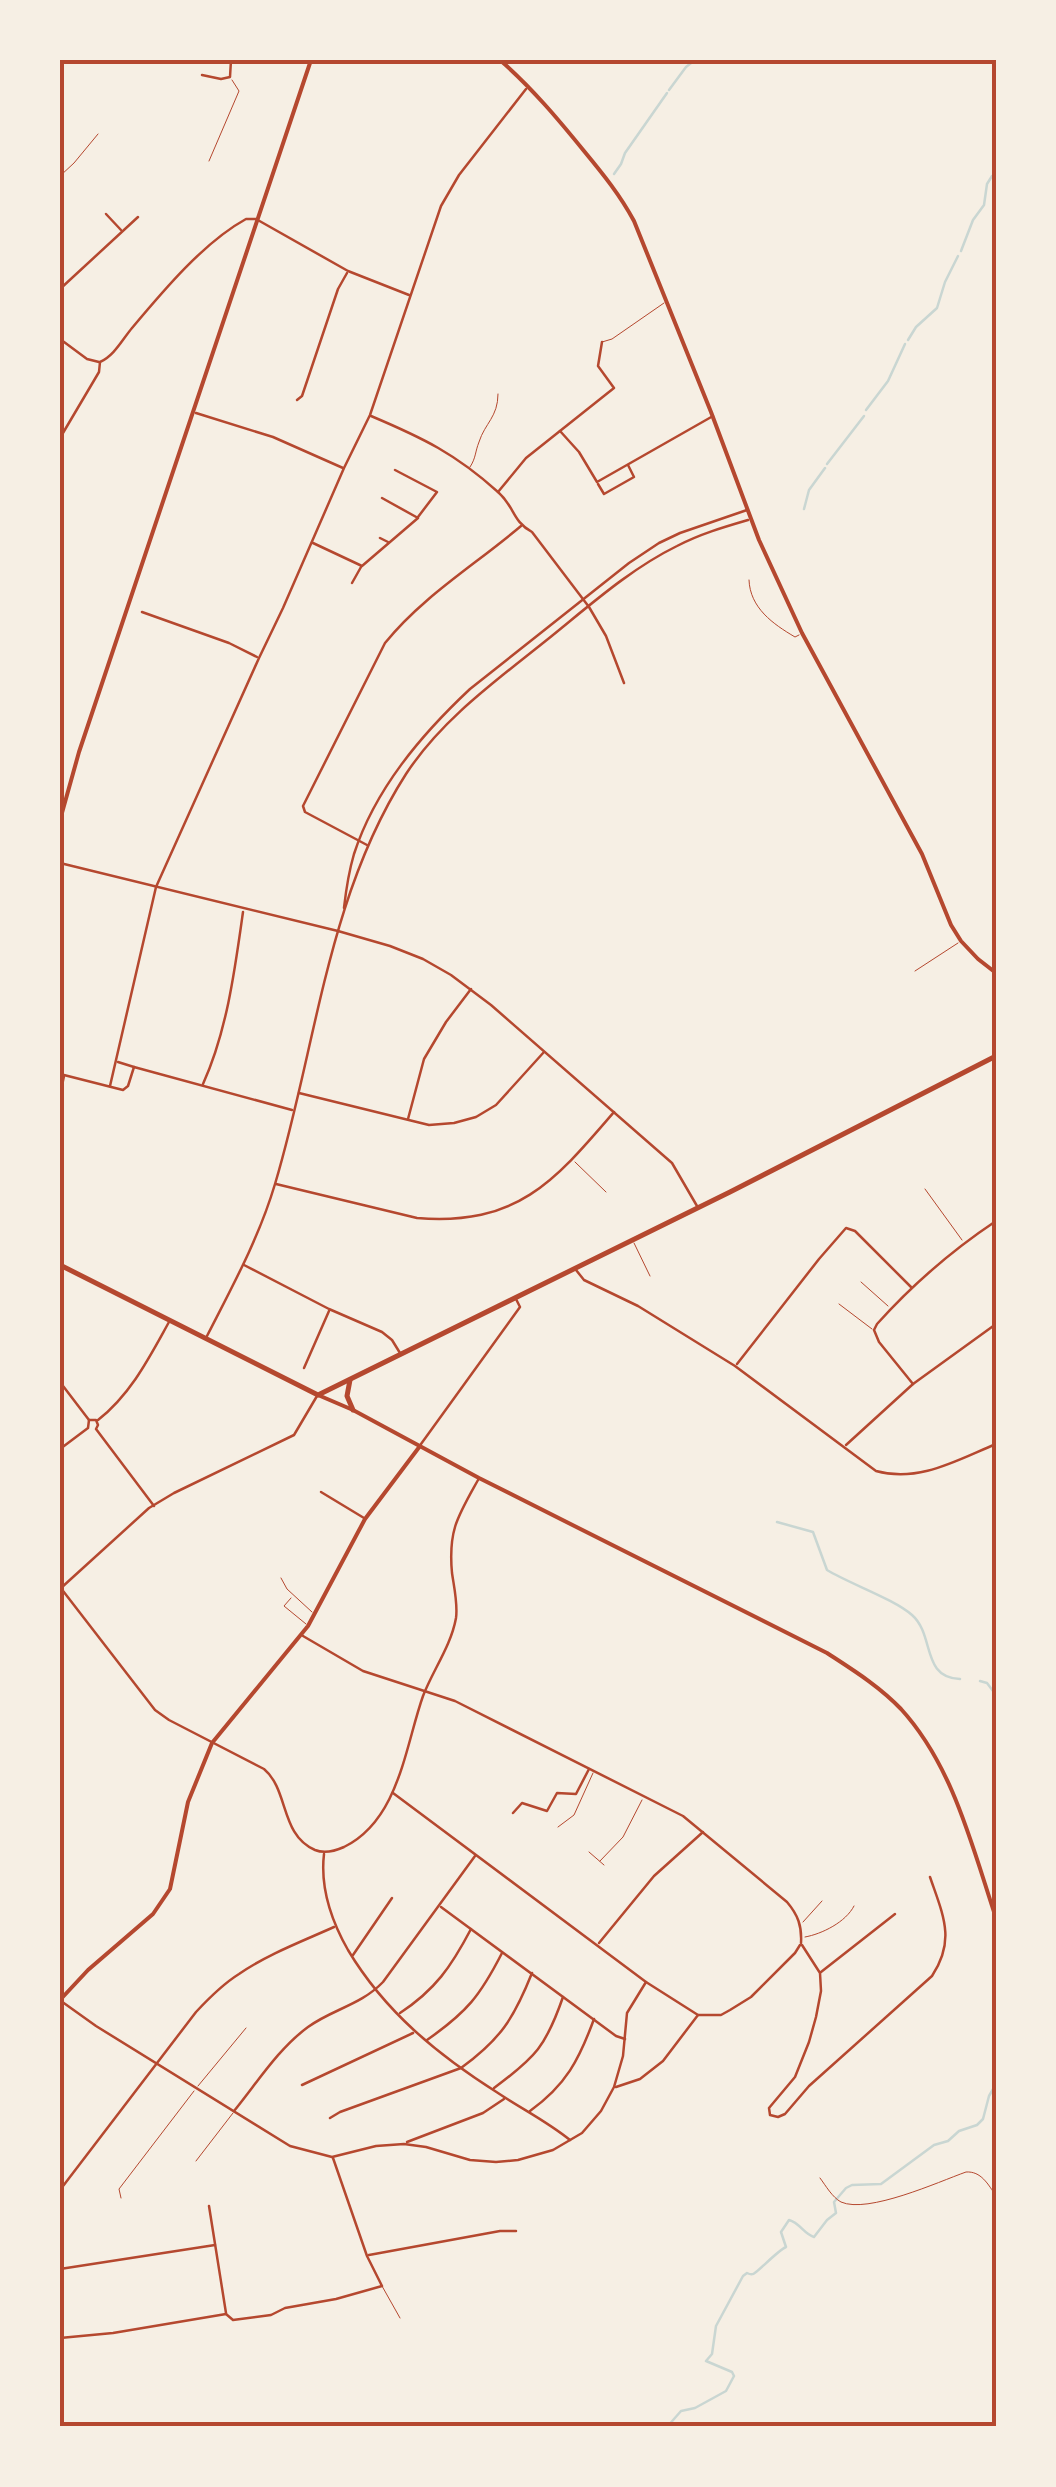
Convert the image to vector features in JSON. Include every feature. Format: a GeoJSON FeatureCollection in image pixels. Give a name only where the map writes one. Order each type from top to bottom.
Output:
{"type":"FeatureCollection","features":[{"type":"Feature","properties":{"kind":"main road"},"geometry":{"type":"LineString","coordinates":[[60,1265],[318,1395],[996,1056]]}},
{"type":"Feature","properties":{"kind":"main road"},"geometry":{"type":"LineString","coordinates":[[350,1380],[347,1396],[353,1410]]}},
{"type":"Feature","properties":{"kind":"street"},"geometry":{"type":"LineString","coordinates":[[202,74],[220,79],[230,77],[231,60]]}},
{"type":"Feature","properties":{"kind":"street"},"geometry":{"type":"LineString","coordinates":[[60,820],[79,752],[310,60]]}},
{"type":"Feature","properties":{"kind":"street"},"geometry":{"type":"LineString","coordinates":[[500,60],[529,85],[621,198],[634,221],[747,510],[802,633],[914,838],[951,925],[961,941],[996,973]]}},
{"type":"Feature","properties":{"kind":"street"},"geometry":{"type":"LineString","coordinates":[[110,1086],[156,887],[370,415],[441,206],[459,175],[529,85]]}},
{"type":"Feature","properties":{"kind":"street"},"geometry":{"type":"LineString","coordinates":[[106,214],[122,231]]}},
{"type":"Feature","properties":{"kind":"street"},"geometry":{"type":"LineString","coordinates":[[60,288],[138,217]]}},
{"type":"Feature","properties":{"kind":"street"},"geometry":{"type":"LineString","coordinates":[[60,339],[87,358],[100,362],[110,356],[199,255],[242,220],[256,219],[348,271],[410,296]]}},
{"type":"Feature","properties":{"kind":"street"},"geometry":{"type":"LineString","coordinates":[[297,400],[302,396],[348,271]]}},
{"type":"Feature","properties":{"kind":"street"},"geometry":{"type":"LineString","coordinates":[[498,492],[526,458],[614,388],[598,366],[602,342]]}},
{"type":"Feature","properties":{"kind":"street"},"geometry":{"type":"LineString","coordinates":[[60,438],[100,372],[100,362]]}},
{"type":"Feature","properties":{"kind":"street"},"geometry":{"type":"LineString","coordinates":[[192,412],[273,437],[344,468]]}},
{"type":"Feature","properties":{"kind":"street"},"geometry":{"type":"LineString","coordinates":[[370,415],[420,436],[470,467],[509,503],[521,526],[532,532],[589,607],[606,636],[624,683]]}},
{"type":"Feature","properties":{"kind":"street"},"geometry":{"type":"LineString","coordinates":[[597,482],[713,416]]}},
{"type":"Feature","properties":{"kind":"street"},"geometry":{"type":"LineString","coordinates":[[559,430],[580,452],[604,494],[634,476],[628,465]]}},
{"type":"Feature","properties":{"kind":"street"},"geometry":{"type":"LineString","coordinates":[[352,583],[362,566],[418,518],[436,492],[395,470]]}},
{"type":"Feature","properties":{"kind":"street"},"geometry":{"type":"LineString","coordinates":[[382,498],[418,518]]}},
{"type":"Feature","properties":{"kind":"street"},"geometry":{"type":"LineString","coordinates":[[343,914],[354,854],[378,803],[398,769],[444,714],[629,562],[659,543],[747,510]]}},
{"type":"Feature","properties":{"kind":"street"},"geometry":{"type":"LineString","coordinates":[[206,1338],[243,1264],[275,1184],[343,914],[368,846],[407,773],[451,720],[637,569],[692,538],[751,519]]}},
{"type":"Feature","properties":{"kind":"street"},"geometry":{"type":"LineString","coordinates":[[368,846],[305,812],[303,806],[385,642],[426,600],[521,526]]}},
{"type":"Feature","properties":{"kind":"street"},"geometry":{"type":"LineString","coordinates":[[380,538],[389,543]]}},
{"type":"Feature","properties":{"kind":"street"},"geometry":{"type":"LineString","coordinates":[[312,542],[362,566]]}},
{"type":"Feature","properties":{"kind":"street"},"geometry":{"type":"LineString","coordinates":[[142,612],[258,658]]}},
{"type":"Feature","properties":{"kind":"street"},"geometry":{"type":"LineString","coordinates":[[444,714],[451,720]]}},
{"type":"Feature","properties":{"kind":"street"},"geometry":{"type":"LineString","coordinates":[[60,863],[338,932],[423,959],[471,988],[672,1163],[697,1207]]}},
{"type":"Feature","properties":{"kind":"street"},"geometry":{"type":"LineString","coordinates":[[202,1085],[231,988],[244,910]]}},
{"type":"Feature","properties":{"kind":"street"},"geometry":{"type":"LineString","coordinates":[[407,1120],[424,1059],[471,988]]}},
{"type":"Feature","properties":{"kind":"street"},"geometry":{"type":"LineString","coordinates":[[298,1092],[407,1120],[443,1125],[476,1117],[496,1105],[544,1052]]}},
{"type":"Feature","properties":{"kind":"street"},"geometry":{"type":"LineString","coordinates":[[117,1062],[293,1110]]}},
{"type":"Feature","properties":{"kind":"street"},"geometry":{"type":"LineString","coordinates":[[60,1096],[62,1074],[126,1089],[134,1067]]}},
{"type":"Feature","properties":{"kind":"street"},"geometry":{"type":"LineString","coordinates":[[275,1184],[417,1218],[456,1219],[486,1214],[539,1191],[614,1112]]}},
{"type":"Feature","properties":{"kind":"street"},"geometry":{"type":"LineString","coordinates":[[913,1384],[878,1342],[874,1330],[911,1287],[996,1221]]}},
{"type":"Feature","properties":{"kind":"street"},"geometry":{"type":"LineString","coordinates":[[736,1366],[846,1228],[856,1231],[911,1287]]}},
{"type":"Feature","properties":{"kind":"street"},"geometry":{"type":"LineString","coordinates":[[243,1264],[329,1310],[382,1332],[401,1355]]}},
{"type":"Feature","properties":{"kind":"street"},"geometry":{"type":"LineString","coordinates":[[575,1268],[584,1280],[638,1306],[736,1366],[876,1471],[901,1476],[925,1472],[996,1444]]}},
{"type":"Feature","properties":{"kind":"street"},"geometry":{"type":"LineString","coordinates":[[516,1298],[520,1307],[365,1519],[308,1626],[212,1743],[188,1802],[170,1889],[153,1914],[88,1970],[60,2000],[290,2146],[332,2156],[404,2144],[470,2160],[496,2162],[535,2157],[570,2141],[601,2111],[624,2056],[627,2013],[646,1982]]}},
{"type":"Feature","properties":{"kind":"street"},"geometry":{"type":"LineString","coordinates":[[304,1368],[329,1310]]}},
{"type":"Feature","properties":{"kind":"street"},"geometry":{"type":"LineString","coordinates":[[154,1506],[96,1429],[97,1421],[132,1385],[170,1320]]}},
{"type":"Feature","properties":{"kind":"street"},"geometry":{"type":"LineString","coordinates":[[845,1446],[913,1384],[996,1324]]}},
{"type":"Feature","properties":{"kind":"street"},"geometry":{"type":"LineString","coordinates":[[60,1382],[89,1420],[88,1428],[60,1450]]}},
{"type":"Feature","properties":{"kind":"street"},"geometry":{"type":"LineString","coordinates":[[479,1478],[454,1527],[451,1560],[456,1618],[424,1692],[392,1792],[375,1822],[361,1837],[336,1850],[313,1849],[297,1836],[273,1776],[264,1768],[155,1710],[60,1588],[142,1513],[174,1492],[294,1435],[318,1395],[828,1653],[875,1685],[914,1724],[938,1761],[996,1918]]}},
{"type":"Feature","properties":{"kind":"street"},"geometry":{"type":"LineString","coordinates":[[89,1420],[97,1421]]}},
{"type":"Feature","properties":{"kind":"street"},"geometry":{"type":"LineString","coordinates":[[88,1428],[96,1429]]}},
{"type":"Feature","properties":{"kind":"street"},"geometry":{"type":"LineString","coordinates":[[321,1492],[365,1519]]}},
{"type":"Feature","properties":{"kind":"street"},"geometry":{"type":"LineString","coordinates":[[301,1636],[364,1670],[455,1702],[683,1816],[787,1902],[801,1924],[801,1944],[820,1973],[821,1991],[809,2042],[795,2077],[768,2108],[774,2117],[785,2114],[810,2086],[932,1976],[942,1961],[946,1950],[945,1925],[930,1877]]}},
{"type":"Feature","properties":{"kind":"street"},"geometry":{"type":"LineString","coordinates":[[513,1813],[522,1803],[548,1810],[557,1793],[576,1794],[592,1769]]}},
{"type":"Feature","properties":{"kind":"street"},"geometry":{"type":"LineString","coordinates":[[392,1792],[646,1982],[698,2016],[720,2015],[751,1997],[801,1944]]}},
{"type":"Feature","properties":{"kind":"street"},"geometry":{"type":"LineString","coordinates":[[598,1945],[654,1876],[704,1831]]}},
{"type":"Feature","properties":{"kind":"street"},"geometry":{"type":"LineString","coordinates":[[324,1852],[324,1888],[335,1926],[352,1956],[397,2015],[461,2068],[570,2141]]}},
{"type":"Feature","properties":{"kind":"street"},"geometry":{"type":"LineString","coordinates":[[233,2113],[294,2039],[323,2018],[376,1990],[476,1855]]}},
{"type":"Feature","properties":{"kind":"street"},"geometry":{"type":"LineString","coordinates":[[352,1956],[392,1898]]}},
{"type":"Feature","properties":{"kind":"street"},"geometry":{"type":"LineString","coordinates":[[440,1906],[624,2039]]}},
{"type":"Feature","properties":{"kind":"street"},"geometry":{"type":"LineString","coordinates":[[820,1973],[895,1914]]}},
{"type":"Feature","properties":{"kind":"street"},"geometry":{"type":"LineString","coordinates":[[60,2190],[196,2012],[238,1974],[335,1926]]}},
{"type":"Feature","properties":{"kind":"street"},"geometry":{"type":"LineString","coordinates":[[397,2015],[439,1982],[471,1928]]}},
{"type":"Feature","properties":{"kind":"street"},"geometry":{"type":"LineString","coordinates":[[426,2040],[470,2006],[502,1951]]}},
{"type":"Feature","properties":{"kind":"street"},"geometry":{"type":"LineString","coordinates":[[330,2118],[461,2068],[478,2056],[504,2031],[532,1973]]}},
{"type":"Feature","properties":{"kind":"street"},"geometry":{"type":"LineString","coordinates":[[492,2090],[530,2060],[547,2038],[564,1996]]}},
{"type":"Feature","properties":{"kind":"street"},"geometry":{"type":"LineString","coordinates":[[614,2087],[640,2079],[663,2062],[698,2016]]}},
{"type":"Feature","properties":{"kind":"street"},"geometry":{"type":"LineString","coordinates":[[528,2112],[554,2092],[572,2071],[594,2019]]}},
{"type":"Feature","properties":{"kind":"street"},"geometry":{"type":"LineString","coordinates":[[302,2085],[414,2032]]}},
{"type":"Feature","properties":{"kind":"street"},"geometry":{"type":"LineString","coordinates":[[404,2144],[483,2113],[505,2098]]}},
{"type":"Feature","properties":{"kind":"street"},"geometry":{"type":"LineString","coordinates":[[209,2206],[226,2314],[233,2320],[272,2315],[285,2308],[382,2286],[367,2256],[332,2156]]}},
{"type":"Feature","properties":{"kind":"street"},"geometry":{"type":"LineString","coordinates":[[367,2256],[516,2231]]}},
{"type":"Feature","properties":{"kind":"street"},"geometry":{"type":"LineString","coordinates":[[60,2268],[215,2245]]}},
{"type":"Feature","properties":{"kind":"street"},"geometry":{"type":"LineString","coordinates":[[60,2338],[113,2334],[226,2314]]}},
{"type":"Feature","properties":{"kind":"lane"},"geometry":{"type":"LineString","coordinates":[[209,160],[239,92],[230,77]]}},
{"type":"Feature","properties":{"kind":"lane"},"geometry":{"type":"LineString","coordinates":[[60,176],[98,134]]}},
{"type":"Feature","properties":{"kind":"lane"},"geometry":{"type":"LineString","coordinates":[[602,342],[667,301]]}},
{"type":"Feature","properties":{"kind":"lane"},"geometry":{"type":"LineString","coordinates":[[470,467],[483,433],[497,411],[498,394]]}},
{"type":"Feature","properties":{"kind":"lane"},"geometry":{"type":"LineString","coordinates":[[749,580],[750,592],[764,615],[795,636],[802,633]]}},
{"type":"Feature","properties":{"kind":"lane"},"geometry":{"type":"LineString","coordinates":[[915,971],[961,941]]}},
{"type":"Feature","properties":{"kind":"lane"},"geometry":{"type":"LineString","coordinates":[[572,1160],[606,1192]]}},
{"type":"Feature","properties":{"kind":"lane"},"geometry":{"type":"LineString","coordinates":[[926,1189],[964,1243]]}},
{"type":"Feature","properties":{"kind":"lane"},"geometry":{"type":"LineString","coordinates":[[632,1240],[650,1276]]}},
{"type":"Feature","properties":{"kind":"lane"},"geometry":{"type":"LineString","coordinates":[[861,1282],[891,1308]]}},
{"type":"Feature","properties":{"kind":"lane"},"geometry":{"type":"LineString","coordinates":[[839,1304],[874,1330]]}},
{"type":"Feature","properties":{"kind":"lane"},"geometry":{"type":"LineString","coordinates":[[281,1578],[293,1596],[315,1614]]}},
{"type":"Feature","properties":{"kind":"lane"},"geometry":{"type":"LineString","coordinates":[[293,1596],[284,1606],[308,1626]]}},
{"type":"Feature","properties":{"kind":"lane"},"geometry":{"type":"LineString","coordinates":[[558,1826],[574,1815],[592,1769]]}},
{"type":"Feature","properties":{"kind":"lane"},"geometry":{"type":"LineString","coordinates":[[600,1861],[623,1836],[644,1797]]}},
{"type":"Feature","properties":{"kind":"lane"},"geometry":{"type":"LineString","coordinates":[[589,1852],[604,1866]]}},
{"type":"Feature","properties":{"kind":"lane"},"geometry":{"type":"LineString","coordinates":[[801,1924],[822,1901]]}},
{"type":"Feature","properties":{"kind":"lane"},"geometry":{"type":"LineString","coordinates":[[801,1938],[818,1935],[850,1914],[854,1906]]}},
{"type":"Feature","properties":{"kind":"lane"},"geometry":{"type":"LineString","coordinates":[[121,2198],[120,2188],[246,2028]]}},
{"type":"Feature","properties":{"kind":"lane"},"geometry":{"type":"LineString","coordinates":[[196,2161],[233,2113]]}},
{"type":"Feature","properties":{"kind":"lane"},"geometry":{"type":"LineString","coordinates":[[820,2178],[841,2202],[888,2200],[966,2172],[980,2176],[996,2196]]}},
{"type":"Feature","properties":{"kind":"lane"},"geometry":{"type":"LineString","coordinates":[[382,2286],[400,2318]]}},
{"type":"Feature","properties":{"kind":"waterway"},"geometry":{"type":"LineString","coordinates":[[669,90],[695,60]]}},
{"type":"Feature","properties":{"kind":"waterway"},"geometry":{"type":"LineString","coordinates":[[614,174],[667,93]]}},
{"type":"Feature","properties":{"kind":"waterway"},"geometry":{"type":"LineString","coordinates":[[994,172],[996,167]]}},
{"type":"Feature","properties":{"kind":"waterway"},"geometry":{"type":"LineString","coordinates":[[961,251],[973,220],[984,205],[992,176]]}},
{"type":"Feature","properties":{"kind":"waterway"},"geometry":{"type":"LineString","coordinates":[[908,340],[937,308],[958,256]]}},
{"type":"Feature","properties":{"kind":"waterway"},"geometry":{"type":"LineString","coordinates":[[866,410],[888,381],[905,344]]}},
{"type":"Feature","properties":{"kind":"waterway"},"geometry":{"type":"LineString","coordinates":[[827,464],[864,416]]}},
{"type":"Feature","properties":{"kind":"waterway"},"geometry":{"type":"LineString","coordinates":[[804,509],[809,490],[825,468]]}},
{"type":"Feature","properties":{"kind":"waterway"},"geometry":{"type":"LineString","coordinates":[[777,1522],[813,1532],[827,1570],[912,1615],[939,1671],[960,1679]]}},
{"type":"Feature","properties":{"kind":"waterway"},"geometry":{"type":"LineString","coordinates":[[980,1681],[987,1683],[996,1695]]}},
{"type":"Feature","properties":{"kind":"waterway"},"geometry":{"type":"LineString","coordinates":[[667,2427],[681,2411],[726,2391],[734,2376],[732,2372],[706,2361],[712,2354],[716,2326],[743,2276],[755,2273],[786,2247],[781,2232],[789,2220],[814,2237],[836,2213],[834,2202],[846,2188],[881,2184],[934,2145],[977,2125],[996,2084]]}}]}
